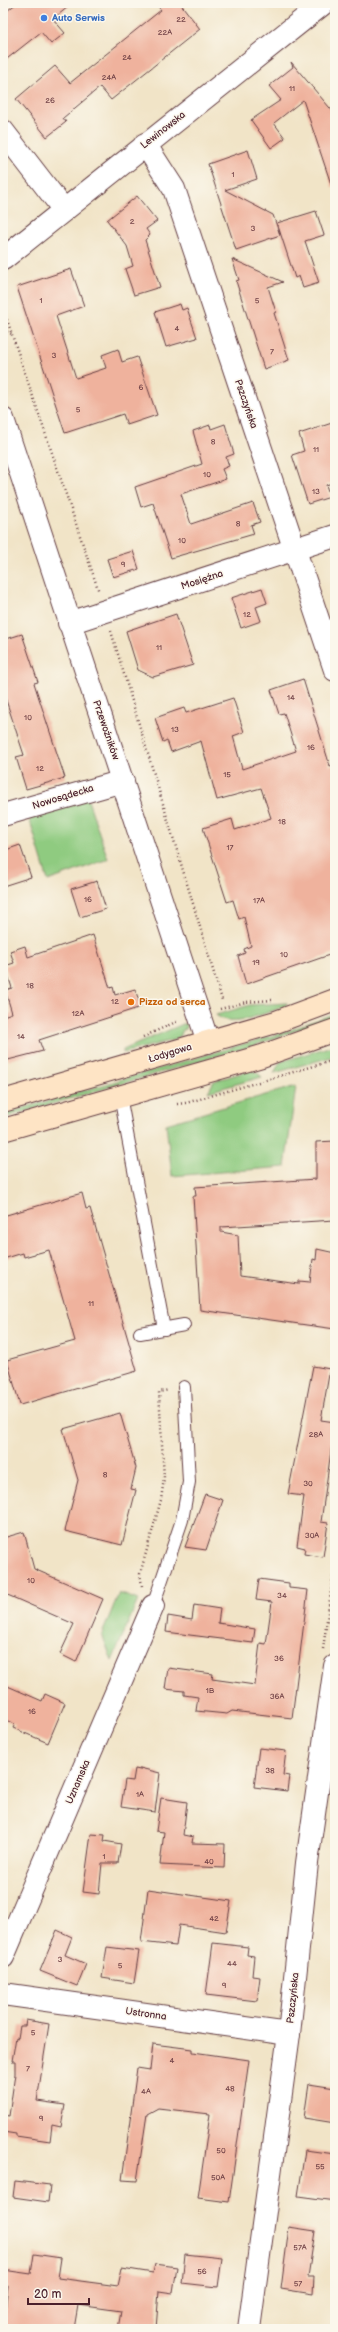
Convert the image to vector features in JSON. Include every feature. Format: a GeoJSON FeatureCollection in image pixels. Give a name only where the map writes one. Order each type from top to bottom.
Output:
{"type":"FeatureCollection","features":[{"type":"Feature","properties":{"kind":"main road","name":"Łodygowa"},"geometry":{"type":"LineString","coordinates":[[3,1101],[282,1020],[335,1000]]}},
{"type":"Feature","properties":{"kind":"main road"},"geometry":{"type":"LineString","coordinates":[[3,1130],[262,1056],[335,1030]]}},
{"type":"Feature","properties":{"kind":"street","name":"Lewinowska"},"geometry":{"type":"LineString","coordinates":[[3,259],[145,144],[324,3]]}},
{"type":"Feature","properties":{"kind":"street"},"geometry":{"type":"LineString","coordinates":[[3,131],[64,210]]}},
{"type":"Feature","properties":{"kind":"street","name":"Pszczyńska"},"geometry":{"type":"LineString","coordinates":[[145,144],[174,189],[335,670]]}},
{"type":"Feature","properties":{"kind":"street","name":"Przewoźników"},"geometry":{"type":"LineString","coordinates":[[3,419],[208,1042]]}},
{"type":"Feature","properties":{"kind":"street","name":"Mosiężna"},"geometry":{"type":"LineString","coordinates":[[69,623],[335,536]]}},
{"type":"Feature","properties":{"kind":"street","name":"Nowosądecka"},"geometry":{"type":"LineString","coordinates":[[3,815],[123,781]]}},
{"type":"Feature","properties":{"kind":"street","name":"Uznamska"},"geometry":{"type":"LineString","coordinates":[[3,1957],[147,1598]]}},
{"type":"Feature","properties":{"kind":"street","name":"Pszczyńska"},"geometry":{"type":"LineString","coordinates":[[249,2329],[289,2034],[307,1863],[335,1669]]}},
{"type":"Feature","properties":{"kind":"street","name":"Ustronna"},"geometry":{"type":"LineString","coordinates":[[3,1994],[289,2034]]}},
{"type":"Feature","properties":{"kind":"lane"},"geometry":{"type":"LineString","coordinates":[[120,1096],[164,1329]]}},
{"type":"Feature","properties":{"kind":"lane"},"geometry":{"type":"LineString","coordinates":[[140,1333],[184,1325]]}},
{"type":"Feature","properties":{"kind":"lane"},"geometry":{"type":"LineString","coordinates":[[147,1598],[182,1520],[189,1482],[184,1387]]}},
{"type":"Feature","properties":{"kind":"path"},"geometry":{"type":"LineString","coordinates":[[3,308],[106,611],[222,1000]]}},
{"type":"Feature","properties":{"kind":"path"},"geometry":{"type":"LineString","coordinates":[[3,330],[12,334]]}},
{"type":"Feature","properties":{"kind":"path"},"geometry":{"type":"LineString","coordinates":[[147,1598],[140,1574],[161,1500],[164,1478],[159,1392],[184,1387]]}},
{"type":"Feature","properties":{"kind":"green space"},"geometry":{"type":"Polygon","coordinates":[[[87,797],[108,859],[48,881],[28,814],[87,797]]]}},
{"type":"Feature","properties":{"kind":"green space"},"geometry":{"type":"Polygon","coordinates":[[[287,1003],[286,1006],[240,1020],[223,1019],[216,1015],[250,1005],[287,1003]]]}},
{"type":"Feature","properties":{"kind":"green space"},"geometry":{"type":"Polygon","coordinates":[[[335,1013],[335,1017],[252,1046],[3,1118],[3,1114],[285,1032],[335,1013]]]}},
{"type":"Feature","properties":{"kind":"green space"},"geometry":{"type":"Polygon","coordinates":[[[183,1024],[187,1024],[186,1029],[183,1030],[180,1036],[173,1040],[123,1053],[123,1050],[183,1024]]]}},
{"type":"Feature","properties":{"kind":"green space"},"geometry":{"type":"Polygon","coordinates":[[[335,1045],[335,1056],[274,1073],[280,1062],[335,1045]]]}},
{"type":"Feature","properties":{"kind":"green space"},"geometry":{"type":"Polygon","coordinates":[[[248,1071],[255,1071],[262,1077],[208,1092],[214,1081],[248,1071]]]}},
{"type":"Feature","properties":{"kind":"green space"},"geometry":{"type":"Polygon","coordinates":[[[296,1086],[285,1167],[172,1176],[166,1124],[296,1086]]]}},
{"type":"Feature","properties":{"kind":"green space"},"geometry":{"type":"Polygon","coordinates":[[[119,1593],[138,1600],[112,1661],[102,1634],[119,1593]]]}},
{"type":"Feature","properties":{"kind":"building"},"geometry":{"type":"Polygon","coordinates":[[[17,3],[73,3],[53,19],[65,33],[51,44],[41,32],[3,62],[3,14],[17,3]]]}},
{"type":"Feature","properties":{"kind":"building"},"geometry":{"type":"Polygon","coordinates":[[[155,3],[180,3],[200,29],[111,100],[100,87],[63,118],[66,122],[47,137],[16,99],[55,66],[70,83],[161,10],[155,3]]]}},
{"type":"Feature","properties":{"kind":"building"},"geometry":{"type":"Polygon","coordinates":[[[291,62],[335,114],[335,186],[332,187],[303,100],[274,123],[285,138],[271,148],[251,120],[281,100],[269,86],[293,67],[291,62]]]}},
{"type":"Feature","properties":{"kind":"building"},"geometry":{"type":"Polygon","coordinates":[[[248,150],[257,179],[225,190],[273,215],[280,235],[236,250],[208,164],[248,150]]]}},
{"type":"Feature","properties":{"kind":"building"},"geometry":{"type":"Polygon","coordinates":[[[137,196],[157,221],[146,229],[150,235],[145,240],[160,287],[134,295],[125,269],[133,266],[127,246],[107,220],[137,196]]]}},
{"type":"Feature","properties":{"kind":"building"},"geometry":{"type":"Polygon","coordinates":[[[316,211],[324,235],[305,241],[319,283],[303,288],[299,276],[295,278],[277,223],[316,211]]]}},
{"type":"Feature","properties":{"kind":"building"},"geometry":{"type":"Polygon","coordinates":[[[232,259],[283,282],[268,287],[276,312],[274,313],[289,360],[264,369],[236,281],[239,280],[232,259]]]}},
{"type":"Feature","properties":{"kind":"building"},"geometry":{"type":"Polygon","coordinates":[[[71,269],[84,306],[56,316],[76,378],[106,368],[102,355],[118,349],[122,362],[137,357],[157,415],[127,425],[123,414],[65,433],[17,287],[71,269]]]}},
{"type":"Feature","properties":{"kind":"building"},"geometry":{"type":"Polygon","coordinates":[[[180,304],[182,310],[187,308],[197,338],[166,347],[155,312],[180,304]]]}},
{"type":"Feature","properties":{"kind":"building"},"geometry":{"type":"Polygon","coordinates":[[[335,422],[335,482],[326,485],[330,497],[308,504],[292,455],[304,451],[299,434],[335,422]]]}},
{"type":"Feature","properties":{"kind":"building"},"geometry":{"type":"Polygon","coordinates":[[[225,424],[234,454],[226,457],[229,466],[222,469],[226,479],[181,494],[191,524],[253,503],[260,522],[251,525],[254,534],[171,558],[153,503],[141,507],[135,487],[202,464],[193,431],[210,425],[211,429],[225,424]]]}},
{"type":"Feature","properties":{"kind":"building"},"geometry":{"type":"Polygon","coordinates":[[[133,551],[139,569],[113,577],[107,559],[133,551]]]}},
{"type":"Feature","properties":{"kind":"building"},"geometry":{"type":"Polygon","coordinates":[[[262,588],[267,603],[256,607],[261,621],[241,628],[231,598],[262,588]]]}},
{"type":"Feature","properties":{"kind":"building"},"geometry":{"type":"Polygon","coordinates":[[[176,614],[193,665],[153,677],[138,670],[126,631],[176,614]]]}},
{"type":"Feature","properties":{"kind":"building"},"geometry":{"type":"Polygon","coordinates":[[[22,634],[38,682],[34,683],[65,778],[26,789],[16,757],[24,755],[3,691],[3,640],[22,634]]]}},
{"type":"Feature","properties":{"kind":"building"},"geometry":{"type":"Polygon","coordinates":[[[303,679],[330,766],[335,764],[335,953],[246,984],[238,956],[245,953],[244,949],[251,946],[244,917],[239,919],[233,900],[227,902],[203,828],[232,819],[235,830],[271,818],[261,788],[217,800],[201,741],[171,752],[167,740],[163,742],[155,718],[184,708],[186,713],[233,698],[244,732],[233,736],[242,769],[296,751],[284,713],[279,714],[271,690],[303,679]]]}},
{"type":"Feature","properties":{"kind":"building"},"geometry":{"type":"Polygon","coordinates":[[[20,845],[31,877],[3,886],[3,851],[20,845]]]}},
{"type":"Feature","properties":{"kind":"building"},"geometry":{"type":"Polygon","coordinates":[[[97,881],[106,909],[80,917],[71,889],[97,881]]]}},
{"type":"Feature","properties":{"kind":"building"},"geometry":{"type":"Polygon","coordinates":[[[93,935],[110,988],[113,987],[115,995],[135,989],[141,1007],[39,1040],[43,1051],[8,1060],[3,1043],[3,1016],[12,1013],[5,990],[12,988],[5,966],[14,963],[10,951],[25,946],[28,957],[93,935]]]}},
{"type":"Feature","properties":{"kind":"building"},"geometry":{"type":"Polygon","coordinates":[[[335,1141],[335,1220],[221,1227],[221,1232],[238,1235],[240,1276],[299,1284],[299,1281],[310,1282],[313,1259],[316,1260],[317,1249],[335,1253],[335,1329],[200,1310],[193,1196],[196,1196],[195,1187],[316,1179],[316,1142],[335,1141]]]}},
{"type":"Feature","properties":{"kind":"building"},"geometry":{"type":"Polygon","coordinates":[[[82,1193],[86,1209],[90,1208],[137,1371],[20,1405],[7,1360],[75,1341],[49,1250],[24,1257],[23,1253],[3,1259],[3,1216],[82,1193]]]}},
{"type":"Feature","properties":{"kind":"building"},"geometry":{"type":"Polygon","coordinates":[[[313,1366],[330,1369],[321,1420],[335,1422],[321,1522],[328,1523],[323,1557],[304,1554],[305,1548],[297,1546],[304,1496],[288,1494],[313,1366]]]}},
{"type":"Feature","properties":{"kind":"building"},"geometry":{"type":"Polygon","coordinates":[[[120,1413],[136,1468],[131,1489],[136,1490],[122,1545],[65,1531],[78,1480],[63,1429],[120,1413]]]}},
{"type":"Feature","properties":{"kind":"building"},"geometry":{"type":"Polygon","coordinates":[[[205,1494],[223,1500],[206,1550],[185,1547],[205,1494]]]}},
{"type":"Feature","properties":{"kind":"building"},"geometry":{"type":"Polygon","coordinates":[[[24,1532],[34,1569],[103,1599],[76,1662],[60,1654],[74,1624],[3,1593],[3,1538],[24,1532]]]}},
{"type":"Feature","properties":{"kind":"building"},"geometry":{"type":"Polygon","coordinates":[[[259,1579],[289,1583],[289,1588],[308,1590],[292,1718],[232,1711],[227,1714],[196,1711],[198,1697],[184,1695],[184,1691],[165,1689],[168,1668],[213,1674],[212,1679],[255,1685],[260,1643],[266,1644],[272,1602],[256,1600],[259,1579]]]}},
{"type":"Feature","properties":{"kind":"building"},"geometry":{"type":"Polygon","coordinates":[[[194,1605],[220,1609],[218,1623],[255,1629],[253,1643],[166,1632],[168,1616],[192,1620],[194,1605]]]}},
{"type":"Feature","properties":{"kind":"building"},"geometry":{"type":"Polygon","coordinates":[[[3,1684],[42,1701],[45,1694],[65,1703],[48,1743],[13,1728],[15,1724],[3,1719],[3,1684]]]}},
{"type":"Feature","properties":{"kind":"building"},"geometry":{"type":"Polygon","coordinates":[[[259,1748],[286,1751],[283,1775],[289,1776],[287,1791],[254,1787],[259,1748]]]}},
{"type":"Feature","properties":{"kind":"building"},"geometry":{"type":"Polygon","coordinates":[[[140,1768],[160,1773],[155,1812],[121,1807],[125,1780],[133,1781],[135,1769],[140,1770],[140,1768]]]}},
{"type":"Feature","properties":{"kind":"building"},"geometry":{"type":"Polygon","coordinates":[[[161,1798],[187,1802],[183,1835],[193,1837],[192,1843],[225,1844],[224,1868],[160,1865],[164,1832],[156,1831],[161,1798]]]}},
{"type":"Feature","properties":{"kind":"building"},"geometry":{"type":"Polygon","coordinates":[[[91,1834],[105,1835],[104,1841],[121,1844],[118,1863],[102,1863],[99,1894],[83,1892],[91,1834]]]}},
{"type":"Feature","properties":{"kind":"building"},"geometry":{"type":"Polygon","coordinates":[[[148,1889],[231,1901],[226,1932],[179,1925],[176,1946],[141,1942],[148,1889]]]}},
{"type":"Feature","properties":{"kind":"building"},"geometry":{"type":"Polygon","coordinates":[[[57,1930],[72,1937],[65,1955],[86,1964],[77,1986],[40,1971],[57,1930]]]}},
{"type":"Feature","properties":{"kind":"building"},"geometry":{"type":"Polygon","coordinates":[[[213,1943],[248,1947],[247,1955],[254,1956],[252,1976],[260,1977],[257,2001],[206,1995],[213,1943]]]}},
{"type":"Feature","properties":{"kind":"building"},"geometry":{"type":"Polygon","coordinates":[[[107,1947],[139,1951],[134,1983],[102,1978],[107,1947]]]}},
{"type":"Feature","properties":{"kind":"building"},"geometry":{"type":"Polygon","coordinates":[[[26,2020],[49,2024],[37,2101],[65,2105],[61,2127],[52,2125],[50,2141],[16,2136],[16,2134],[3,2132],[3,2115],[9,2116],[15,2074],[15,2061],[12,2061],[16,2037],[18,2038],[20,2026],[25,2026],[26,2020]]]}},
{"type":"Feature","properties":{"kind":"building"},"geometry":{"type":"Polygon","coordinates":[[[153,2044],[193,2049],[193,2052],[249,2060],[229,2202],[198,2198],[210,2114],[158,2108],[147,2114],[137,2181],[122,2180],[137,2068],[150,2070],[153,2044]]]}},
{"type":"Feature","properties":{"kind":"building"},"geometry":{"type":"Polygon","coordinates":[[[309,2084],[335,2088],[335,2123],[304,2118],[309,2084]]]}},
{"type":"Feature","properties":{"kind":"building"},"geometry":{"type":"Polygon","coordinates":[[[305,2150],[335,2154],[335,2201],[298,2196],[305,2150]]]}},
{"type":"Feature","properties":{"kind":"building"},"geometry":{"type":"Polygon","coordinates":[[[15,2181],[50,2185],[48,2202],[13,2197],[15,2181]]]}},
{"type":"Feature","properties":{"kind":"building"},"geometry":{"type":"Polygon","coordinates":[[[289,2227],[315,2231],[308,2277],[314,2277],[313,2294],[281,2289],[289,2227]]]}},
{"type":"Feature","properties":{"kind":"building"},"geometry":{"type":"Polygon","coordinates":[[[34,2254],[61,2258],[58,2278],[118,2286],[122,2268],[153,2273],[155,2264],[177,2267],[173,2293],[159,2291],[156,2329],[118,2329],[121,2311],[78,2305],[74,2329],[3,2329],[8,2286],[3,2286],[3,2270],[31,2274],[34,2254]]]}},
{"type":"Feature","properties":{"kind":"building"},"geometry":{"type":"Polygon","coordinates":[[[185,2254],[222,2258],[218,2287],[182,2283],[185,2254]]]}},
{"type":"Feature","properties":{"kind":"place","name":"Auto Serwis"},"geometry":{"type":"Point","coordinates":[44,18]}},
{"type":"Feature","properties":{"kind":"place","name":"Pizza od serca"},"geometry":{"type":"Point","coordinates":[131,1002]}}]}
